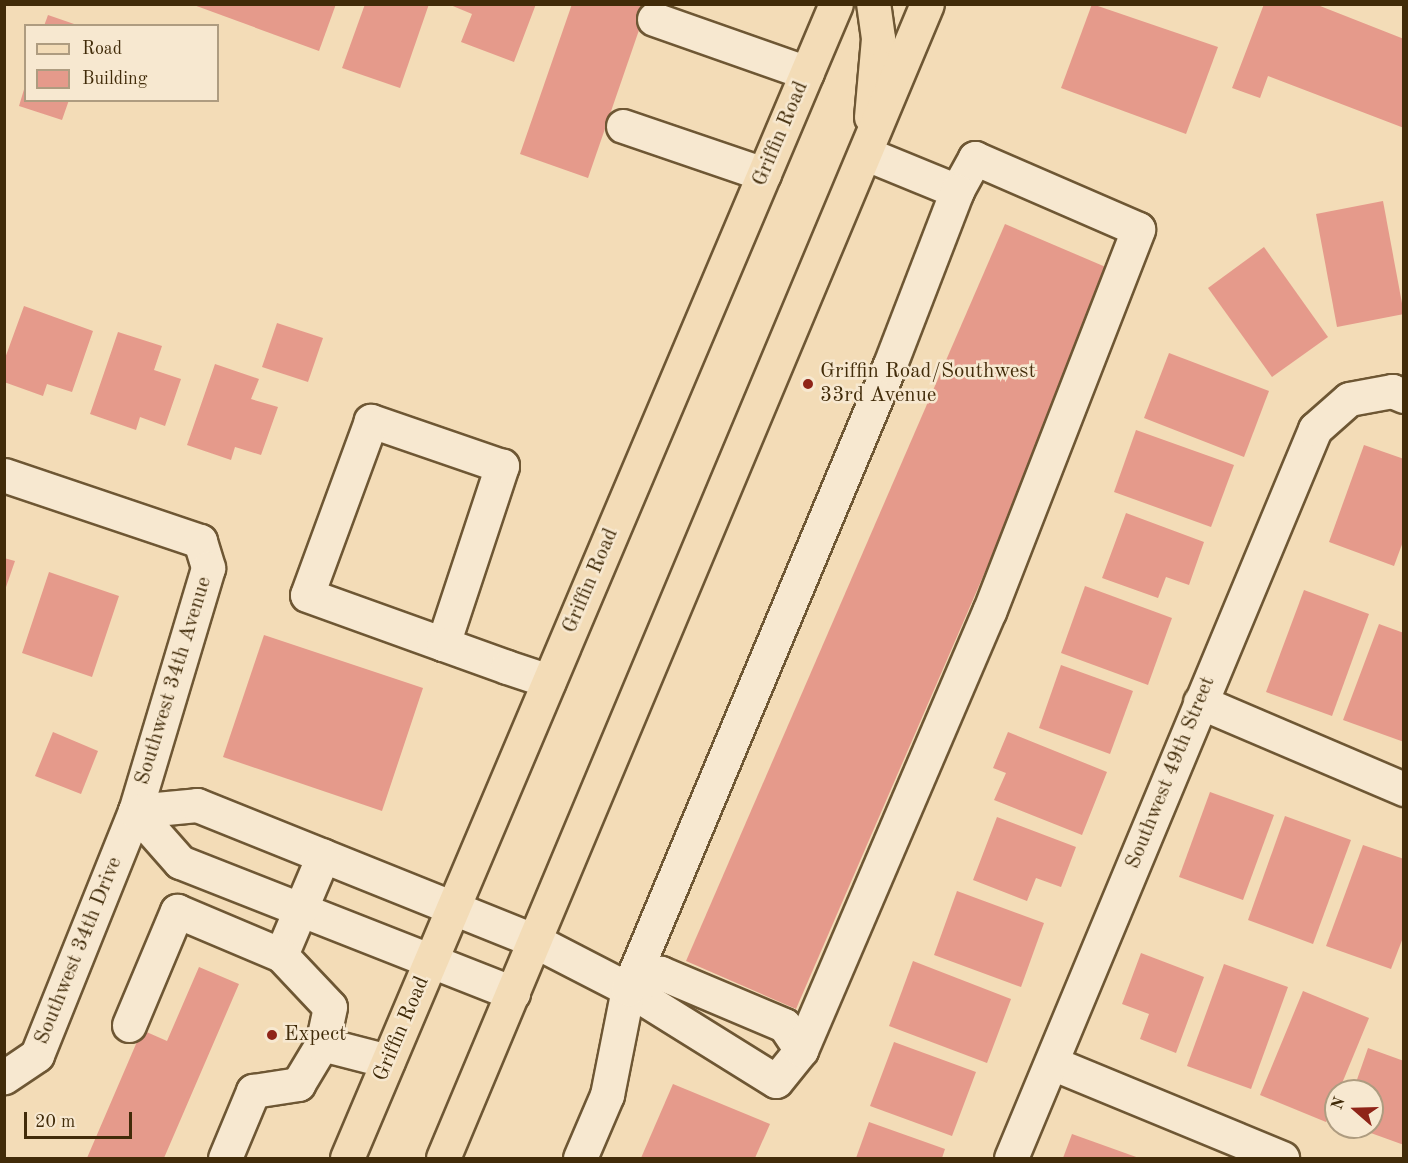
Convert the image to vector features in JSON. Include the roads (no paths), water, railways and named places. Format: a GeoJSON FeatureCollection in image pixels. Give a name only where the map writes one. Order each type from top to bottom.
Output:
{"type":"FeatureCollection","features":[{"type":"Feature","properties":{"kind":"main road","name":"Griffin Road"},"geometry":{"type":"LineString","coordinates":[[347,1158],[455,908],[836,4]]}},
{"type":"Feature","properties":{"kind":"main road"},"geometry":{"type":"LineString","coordinates":[[867,154],[878,38],[873,4]]}},
{"type":"Feature","properties":{"kind":"main road"},"geometry":{"type":"LineString","coordinates":[[443,1158],[867,154],[927,4]]}},
{"type":"Feature","properties":{"kind":"street"},"geometry":{"type":"LineString","coordinates":[[654,19],[807,73]]}},
{"type":"Feature","properties":{"kind":"street"},"geometry":{"type":"LineString","coordinates":[[623,126],[764,174]]}},
{"type":"Feature","properties":{"kind":"street"},"geometry":{"type":"LineString","coordinates":[[867,154],[957,190]]}},
{"type":"Feature","properties":{"kind":"street"},"geometry":{"type":"LineString","coordinates":[[580,1158],[607,1095],[627,989],[889,367],[957,190],[975,158],[1138,229],[989,612],[801,1050]]}},
{"type":"Feature","properties":{"kind":"street","name":"Southwest 49th Street"},"geometry":{"type":"LineString","coordinates":[[1011,1158],[1315,429],[1349,399],[1392,391],[1404,396]]}},
{"type":"Feature","properties":{"kind":"street"},"geometry":{"type":"LineString","coordinates":[[443,644],[502,466],[371,421],[307,596],[443,644],[549,681]]}},
{"type":"Feature","properties":{"kind":"street","name":"Southwest 34th Avenue"},"geometry":{"type":"LineString","coordinates":[[4,474],[200,541],[208,568],[135,811]]}},
{"type":"Feature","properties":{"kind":"street"},"geometry":{"type":"LineString","coordinates":[[1200,702],[1404,789]]}},
{"type":"Feature","properties":{"kind":"street","name":"Southwest 34th Avenue"},"geometry":{"type":"LineString","coordinates":[[135,811],[197,805],[535,941],[627,989],[776,1081],[801,1050]]}},
{"type":"Feature","properties":{"kind":"street","name":"Southwest 34th Avenue"},"geometry":{"type":"LineString","coordinates":[[135,811],[180,862],[302,908],[513,993]]}},
{"type":"Feature","properties":{"kind":"street","name":"Southwest 34th Drive"},"geometry":{"type":"LineString","coordinates":[[4,1077],[37,1055],[135,811]]}},
{"type":"Feature","properties":{"kind":"street"},"geometry":{"type":"LineString","coordinates":[[281,955],[322,856]]}},
{"type":"Feature","properties":{"kind":"street"},"geometry":{"type":"LineString","coordinates":[[129,1025],[177,911],[281,955],[330,1006],[322,1044],[298,1084],[253,1091],[225,1158]]}},
{"type":"Feature","properties":{"kind":"street"},"geometry":{"type":"LineString","coordinates":[[627,989],[661,974],[784,1025],[801,1050]]}},
{"type":"Feature","properties":{"kind":"street"},"geometry":{"type":"LineString","coordinates":[[322,1044],[388,1061]]}},
{"type":"Feature","properties":{"kind":"street"},"geometry":{"type":"LineString","coordinates":[[1052,1063],[1282,1158]]}},
{"type":"Feature","properties":{"kind":"place","name":"Griffin Road/Southwest 33rd Avenue"},"geometry":{"type":"Point","coordinates":[808,384]}},
{"type":"Feature","properties":{"kind":"place","name":"Expect"},"geometry":{"type":"Point","coordinates":[272,1035]}}]}
